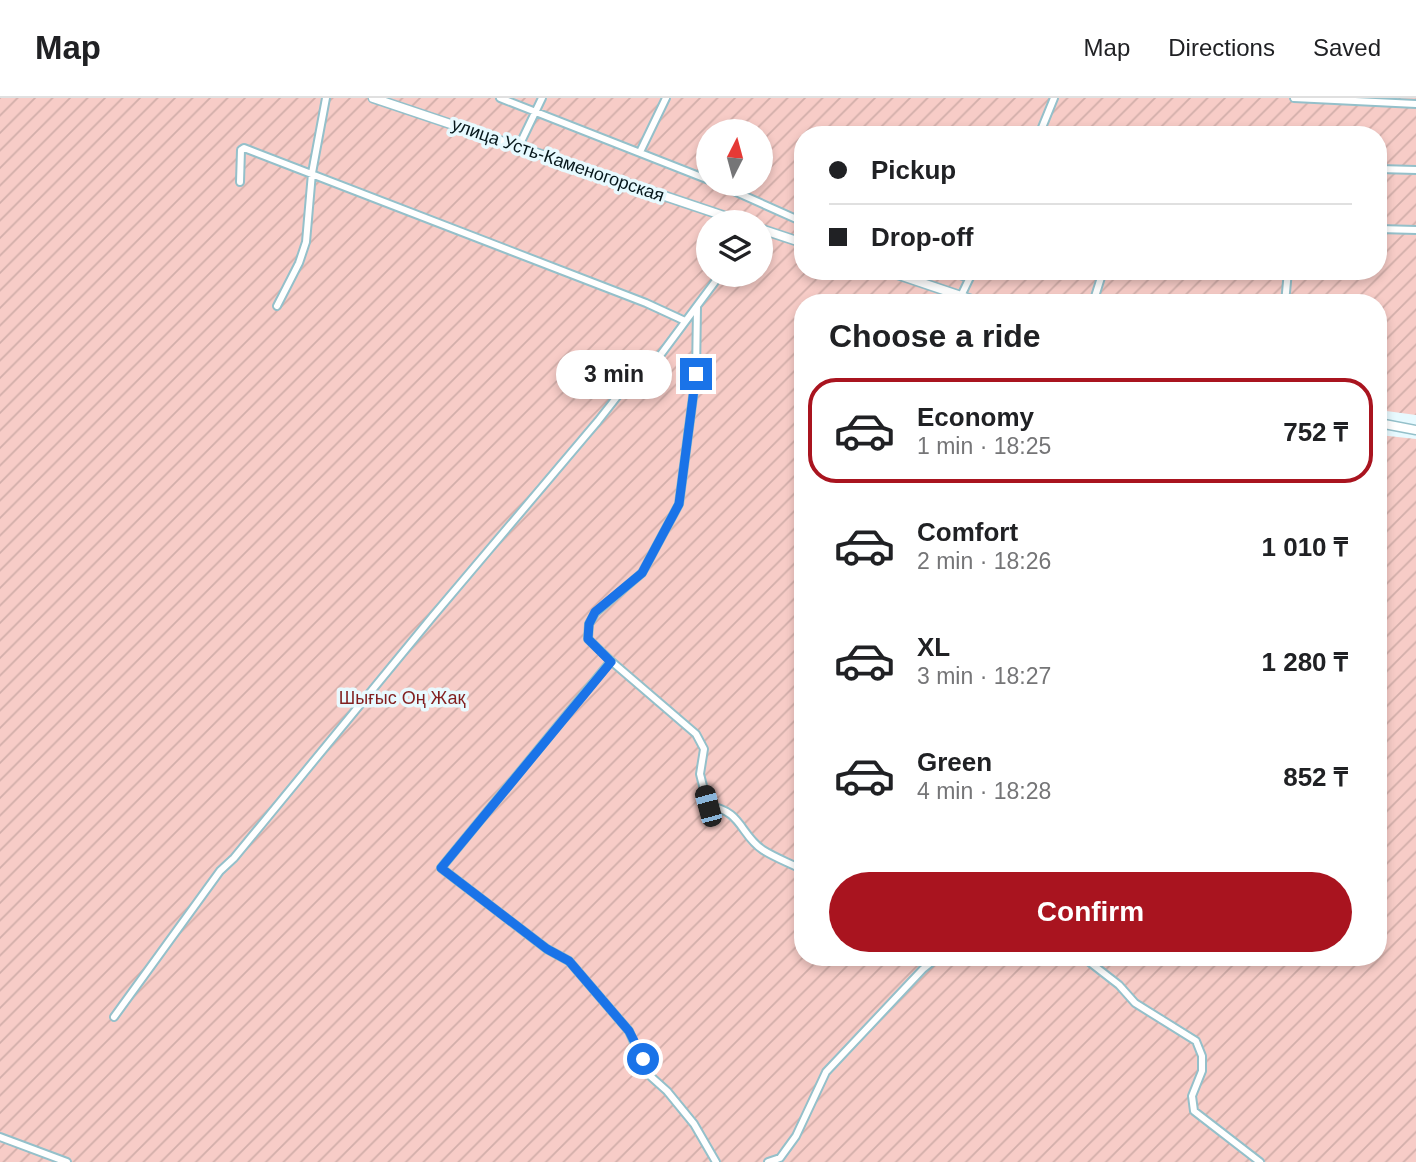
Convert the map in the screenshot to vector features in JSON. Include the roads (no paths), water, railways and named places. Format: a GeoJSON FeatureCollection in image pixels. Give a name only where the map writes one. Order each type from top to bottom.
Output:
{"type":"FeatureCollection","features":[{"type":"Feature","properties":{"kind":"street"},"geometry":{"type":"LineString","coordinates":[[277,306],[299,264],[306,242],[312,173],[326,98]]}},
{"type":"Feature","properties":{"kind":"street","name":"улица Усть-Каменогорская"},"geometry":{"type":"LineString","coordinates":[[373,98],[707,210]]}},
{"type":"Feature","properties":{"kind":"street"},"geometry":{"type":"LineString","coordinates":[[500,98],[696,175]]}},
{"type":"Feature","properties":{"kind":"street"},"geometry":{"type":"LineString","coordinates":[[519,146],[542,98]]}},
{"type":"Feature","properties":{"kind":"street"},"geometry":{"type":"LineString","coordinates":[[640,152],[666,98]]}},
{"type":"Feature","properties":{"kind":"street"},"geometry":{"type":"LineString","coordinates":[[1043,126],[1054,98]]}},
{"type":"Feature","properties":{"kind":"street"},"geometry":{"type":"LineString","coordinates":[[1294,98],[1416,104]]}},
{"type":"Feature","properties":{"kind":"street"},"geometry":{"type":"LineString","coordinates":[[240,182],[241,150],[244,148],[646,303],[685,321]]}},
{"type":"Feature","properties":{"kind":"street"},"geometry":{"type":"LineString","coordinates":[[1387,169],[1416,170]]}},
{"type":"Feature","properties":{"kind":"street"},"geometry":{"type":"LineString","coordinates":[[745,196],[794,218]]}},
{"type":"Feature","properties":{"kind":"street"},"geometry":{"type":"LineString","coordinates":[[1387,229],[1416,230]]}},
{"type":"Feature","properties":{"kind":"street"},"geometry":{"type":"LineString","coordinates":[[773,233],[794,240]]}},
{"type":"Feature","properties":{"kind":"street"},"geometry":{"type":"LineString","coordinates":[[914,280],[955,294]]}},
{"type":"Feature","properties":{"kind":"street"},"geometry":{"type":"LineString","coordinates":[[114,1017],[220,871],[234,858],[598,421],[632,376],[638,370],[653,365],[711,287]]}},
{"type":"Feature","properties":{"kind":"street"},"geometry":{"type":"LineString","coordinates":[[697,307],[696,374],[679,504],[642,573],[602,606],[589,624],[588,639],[696,734],[704,749],[700,774],[708,806],[720,807],[737,818],[761,849],[794,866]]}},
{"type":"Feature","properties":{"kind":"street"},"geometry":{"type":"LineString","coordinates":[[1387,425],[1416,430]]}},
{"type":"Feature","properties":{"kind":"street"},"geometry":{"type":"LineString","coordinates":[[611,662],[441,868],[547,949],[569,961],[629,1031],[648,1074],[667,1091],[694,1124],[716,1162]]}},
{"type":"Feature","properties":{"kind":"street"},"geometry":{"type":"LineString","coordinates":[[768,1162],[780,1158],[796,1136],[826,1072],[927,966]]}},
{"type":"Feature","properties":{"kind":"street"},"geometry":{"type":"LineString","coordinates":[[1095,966],[1119,985],[1135,1003],[1196,1041],[1202,1056],[1202,1071],[1192,1096],[1194,1111],[1260,1162]]}},
{"type":"Feature","properties":{"kind":"street"},"geometry":{"type":"LineString","coordinates":[[0,1137],[67,1162]]}},
{"type":"Feature","properties":{"kind":"park label","name":"Шығыс Оң Жақ"},"geometry":{"type":"Point","coordinates":[402,698]}}]}
